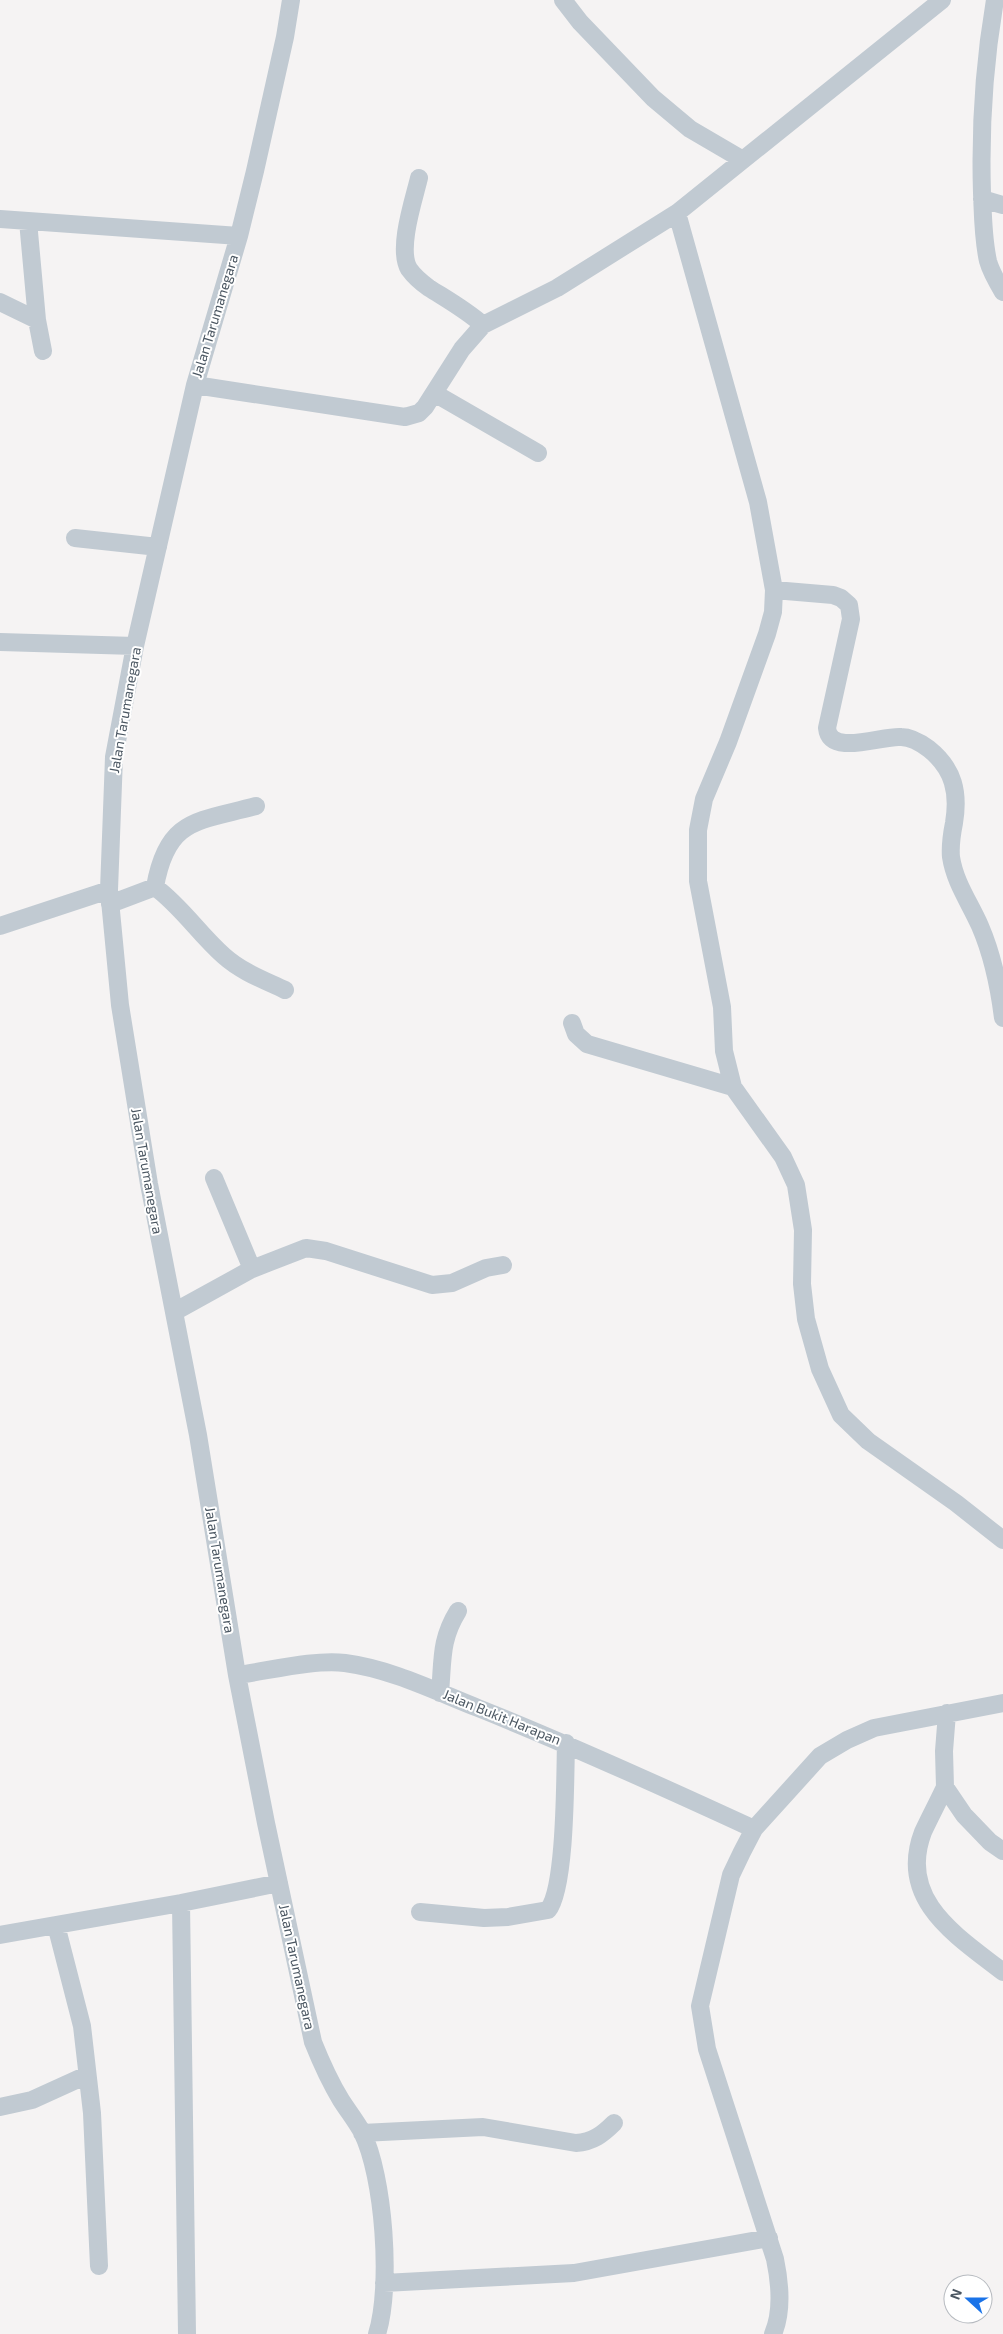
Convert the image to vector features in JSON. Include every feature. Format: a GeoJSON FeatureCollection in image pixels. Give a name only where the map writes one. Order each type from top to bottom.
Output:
{"type":"FeatureCollection","features":[{"type":"Feature","properties":{"kind":"street","name":"Jalan Tarumanegara"},"geometry":{"type":"LineString","coordinates":[[290,0],[285,37],[239,236],[195,385],[136,646],[114,757],[109,897],[120,1005],[134,1101],[198,1435],[237,1675],[303,2004],[313,2042],[323,2067],[362,2133],[374,2164],[382,2227],[384,2283],[377,2334]]}},
{"type":"Feature","properties":{"kind":"street"},"geometry":{"type":"LineString","coordinates":[[563,0],[580,22],[653,98],[690,129],[743,160]]}},
{"type":"Feature","properties":{"kind":"street"},"geometry":{"type":"LineString","coordinates":[[195,385],[405,417],[419,413],[462,348],[483,325],[565,284],[677,213],[942,0]]}},
{"type":"Feature","properties":{"kind":"street"},"geometry":{"type":"LineString","coordinates":[[995,0],[986,65],[981,132],[982,199],[985,246],[989,263],[1003,292]]}},
{"type":"Feature","properties":{"kind":"street"},"geometry":{"type":"LineString","coordinates":[[419,178],[405,244],[406,264],[415,276],[428,287],[467,310],[483,325]]}},
{"type":"Feature","properties":{"kind":"street"},"geometry":{"type":"LineString","coordinates":[[982,199],[1003,205]]}},
{"type":"Feature","properties":{"kind":"street"},"geometry":{"type":"LineString","coordinates":[[677,213],[758,502],[774,590],[772,612],[766,634],[728,742],[704,799],[698,830],[698,881],[722,1007],[724,1051],[733,1088],[783,1157],[796,1184],[803,1230],[802,1284],[806,1319],[820,1369],[842,1415],[868,1441],[956,1503],[1003,1540]]}},
{"type":"Feature","properties":{"kind":"street"},"geometry":{"type":"LineString","coordinates":[[0,219],[239,236]]}},
{"type":"Feature","properties":{"kind":"street"},"geometry":{"type":"LineString","coordinates":[[28,220],[36,320],[43,351]]}},
{"type":"Feature","properties":{"kind":"street"},"geometry":{"type":"LineString","coordinates":[[0,302],[36,320]]}},
{"type":"Feature","properties":{"kind":"street"},"geometry":{"type":"LineString","coordinates":[[434,392],[538,453]]}},
{"type":"Feature","properties":{"kind":"street"},"geometry":{"type":"LineString","coordinates":[[75,538],[158,548]]}},
{"type":"Feature","properties":{"kind":"street"},"geometry":{"type":"LineString","coordinates":[[774,590],[833,595],[841,598],[849,605],[851,619],[827,728],[829,736],[834,740],[849,744],[904,737],[927,747],[937,756],[949,775],[956,790],[957,802],[951,856],[964,896],[979,924],[992,956],[1003,1018]]}},
{"type":"Feature","properties":{"kind":"street"},"geometry":{"type":"LineString","coordinates":[[0,642],[136,646]]}},
{"type":"Feature","properties":{"kind":"street"},"geometry":{"type":"LineString","coordinates":[[155,887],[162,858],[178,832],[194,822],[256,806]]}},
{"type":"Feature","properties":{"kind":"street"},"geometry":{"type":"LineString","coordinates":[[0,926],[109,897],[155,887]]}},
{"type":"Feature","properties":{"kind":"street"},"geometry":{"type":"LineString","coordinates":[[155,887],[179,907],[226,958],[243,970],[286,990]]}},
{"type":"Feature","properties":{"kind":"street"},"geometry":{"type":"LineString","coordinates":[[572,1023],[576,1034],[587,1044],[733,1088]]}},
{"type":"Feature","properties":{"kind":"street"},"geometry":{"type":"LineString","coordinates":[[214,1178],[252,1269]]}},
{"type":"Feature","properties":{"kind":"street"},"geometry":{"type":"LineString","coordinates":[[174,1312],[252,1269],[300,1249],[311,1247],[432,1285],[452,1283],[486,1268],[503,1265]]}},
{"type":"Feature","properties":{"kind":"street"},"geometry":{"type":"LineString","coordinates":[[440,1693],[444,1641],[448,1627],[458,1611]]}},
{"type":"Feature","properties":{"kind":"street","name":"Jalan Bukit Harapan"},"geometry":{"type":"LineString","coordinates":[[237,1675],[321,1664],[343,1663],[369,1667],[566,1743],[754,1830]]}},
{"type":"Feature","properties":{"kind":"street"},"geometry":{"type":"LineString","coordinates":[[774,2334],[779,2310],[778,2274],[769,2238],[707,2049],[700,2011],[731,1875],[754,1830],[820,1756],[874,1728],[1003,1703]]}},
{"type":"Feature","properties":{"kind":"street"},"geometry":{"type":"LineString","coordinates":[[947,1713],[944,1751],[945,1787],[923,1833],[917,1867],[924,1897],[939,1920],[1003,1972]]}},
{"type":"Feature","properties":{"kind":"street"},"geometry":{"type":"LineString","coordinates":[[420,1912],[484,1918],[508,1917],[548,1910],[554,1899],[560,1877],[566,1743]]}},
{"type":"Feature","properties":{"kind":"street"},"geometry":{"type":"LineString","coordinates":[[945,1787],[964,1815],[990,1842],[1003,1851]]}},
{"type":"Feature","properties":{"kind":"street"},"geometry":{"type":"LineString","coordinates":[[0,1935],[181,1903],[279,1883]]}},
{"type":"Feature","properties":{"kind":"street"},"geometry":{"type":"LineString","coordinates":[[181,1903],[187,2334]]}},
{"type":"Feature","properties":{"kind":"street"},"geometry":{"type":"LineString","coordinates":[[56,1925],[82,2026],[92,2114],[99,2266]]}},
{"type":"Feature","properties":{"kind":"street"},"geometry":{"type":"LineString","coordinates":[[0,2107],[32,2100],[87,2075]]}},
{"type":"Feature","properties":{"kind":"street"},"geometry":{"type":"LineString","coordinates":[[362,2133],[483,2127],[576,2143],[597,2137],[614,2123]]}},
{"type":"Feature","properties":{"kind":"street"},"geometry":{"type":"LineString","coordinates":[[384,2283],[574,2273],[769,2238]]}}]}
